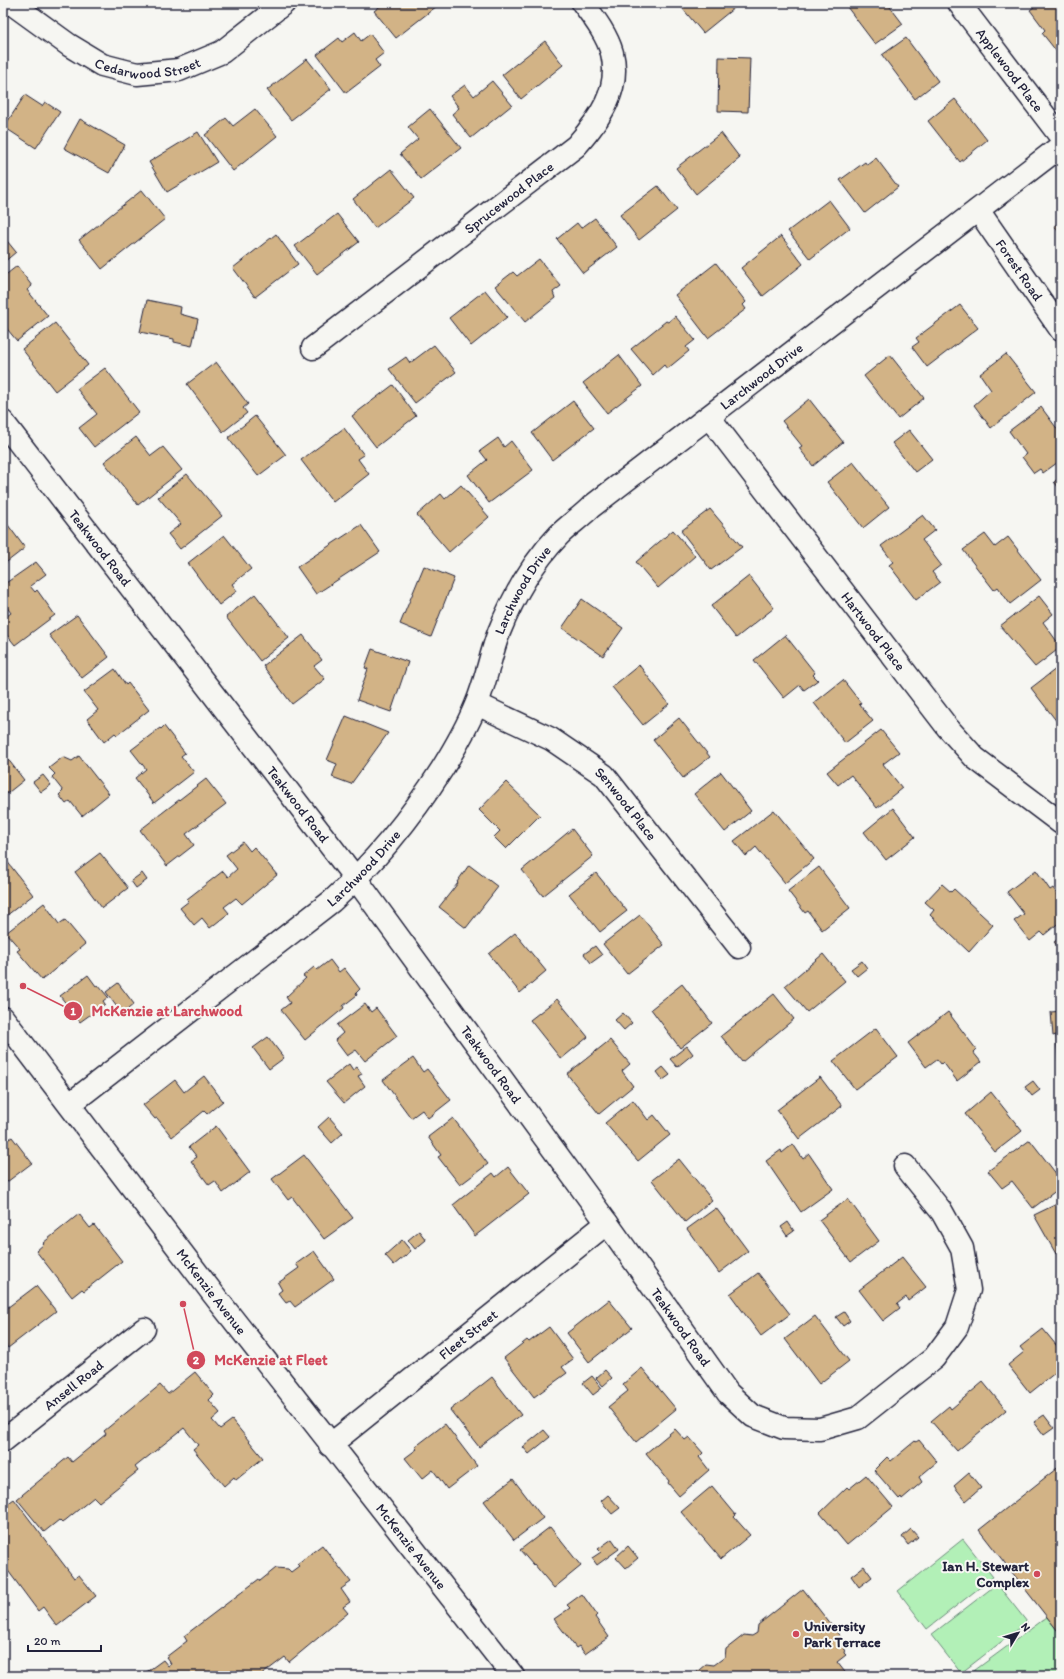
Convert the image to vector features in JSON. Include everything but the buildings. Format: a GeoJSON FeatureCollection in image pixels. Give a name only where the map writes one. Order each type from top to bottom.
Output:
{"type":"FeatureCollection","features":[{"type":"Feature","properties":{"kind":"street","name":"Cedarwood Street"},"geometry":{"type":"LineString","coordinates":[[11,3],[68,45],[102,65],[137,74],[179,70],[222,52],[284,3]]}},
{"type":"Feature","properties":{"kind":"street","name":"Sprucewood Place"},"geometry":{"type":"LineString","coordinates":[[313,348],[576,146],[594,126],[607,103],[614,80],[614,74],[612,53],[599,26],[583,3]]}},
{"type":"Feature","properties":{"kind":"street","name":"Applewood Place"},"geometry":{"type":"LineString","coordinates":[[959,3],[1061,137]]}},
{"type":"Feature","properties":{"kind":"street","name":"Larchwood Drive"},"geometry":{"type":"LineString","coordinates":[[70,1104],[332,901],[356,879],[402,827],[453,751],[477,704],[499,633],[513,600],[532,568],[559,535],[591,507],[1061,146]]}},
{"type":"Feature","properties":{"kind":"street","name":"Forest Road"},"geometry":{"type":"LineString","coordinates":[[978,210],[1061,330]]}},
{"type":"Feature","properties":{"kind":"street","name":"Hartwood Place"},"geometry":{"type":"LineString","coordinates":[[709,417],[948,728],[975,758],[1061,823]]}},
{"type":"Feature","properties":{"kind":"street","name":"Teakwood Road"},"geometry":{"type":"LineString","coordinates":[[3,422],[356,879],[607,1223],[728,1393],[753,1416],[784,1428],[820,1429],[858,1418],[934,1358],[957,1327],[969,1290],[962,1248],[942,1212],[905,1166]]}},
{"type":"Feature","properties":{"kind":"street","name":"Senwood Place"},"geometry":{"type":"LineString","coordinates":[[477,704],[551,740],[604,775],[739,947]]}},
{"type":"Feature","properties":{"kind":"street","name":"McKenzie Avenue"},"geometry":{"type":"LineString","coordinates":[[3,1018],[70,1104],[214,1296],[513,1676]]}},
{"type":"Feature","properties":{"kind":"street","name":"Fleet Street"},"geometry":{"type":"LineString","coordinates":[[330,1445],[607,1223]]}},
{"type":"Feature","properties":{"kind":"street","name":"Ansell Road"},"geometry":{"type":"LineString","coordinates":[[3,1441],[144,1329]]}},
{"type":"Feature","properties":{"kind":"green space"},"geometry":{"type":"Polygon","coordinates":[[[963,1539],[993,1577],[927,1629],[898,1591],[963,1539]]]}},
{"type":"Feature","properties":{"kind":"green space"},"geometry":{"type":"Polygon","coordinates":[[[997,1584],[1027,1622],[961,1673],[931,1635],[997,1584]]]}},
{"type":"Feature","properties":{"kind":"green space"},"geometry":{"type":"Polygon","coordinates":[[[1047,1617],[1061,1635],[1061,1676],[967,1676],[1047,1617]]]}},
{"type":"Feature","properties":{"kind":"place","name":"McKenzie at Larchwood"},"geometry":{"type":"Point","coordinates":[23,986]}},
{"type":"Feature","properties":{"kind":"place","name":"McKenzie at Fleet"},"geometry":{"type":"Point","coordinates":[183,1304]}},
{"type":"Feature","properties":{"kind":"place","name":"Ian H. Stewart Complex"},"geometry":{"type":"Point","coordinates":[1037,1574]}},
{"type":"Feature","properties":{"kind":"place","name":"University Park Terrace"},"geometry":{"type":"Point","coordinates":[796,1634]}}]}
